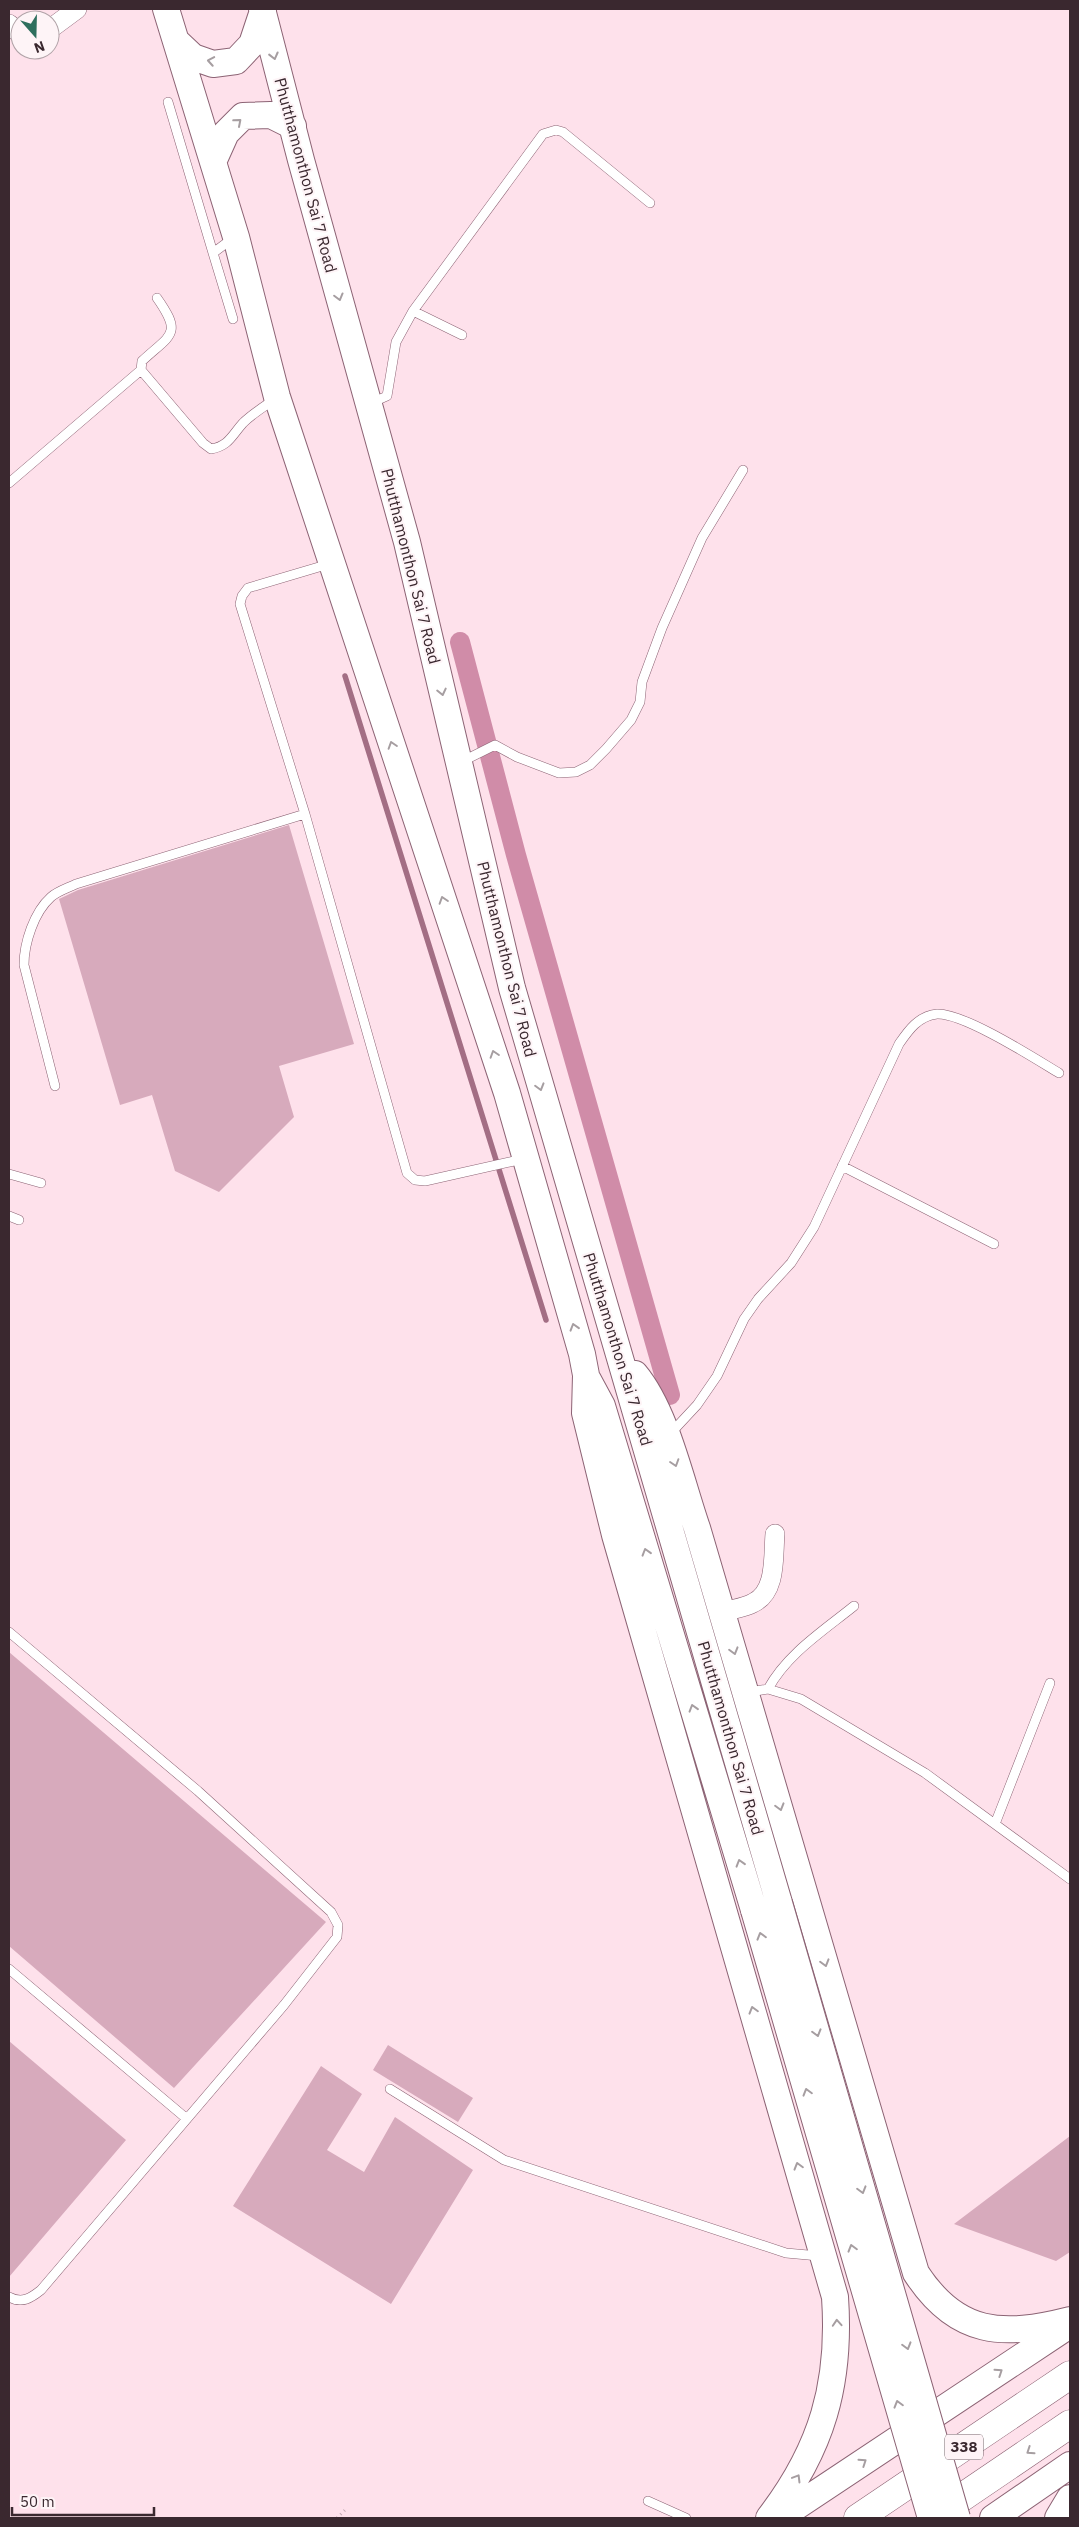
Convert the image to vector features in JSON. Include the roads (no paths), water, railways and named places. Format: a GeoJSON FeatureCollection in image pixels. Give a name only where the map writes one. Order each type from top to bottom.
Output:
{"type":"FeatureCollection","features":[{"type":"Feature","properties":{"kind":"highway","name":"338"},"geometry":{"type":"LineString","coordinates":[[858,2518],[1070,2375]]}},
{"type":"Feature","properties":{"kind":"highway","name":"338"},"geometry":{"type":"LineString","coordinates":[[931,2518],[1070,2424]]}},
{"type":"Feature","properties":{"kind":"main road"},"geometry":{"type":"LineString","coordinates":[[166,9],[236,236],[277,397],[507,1093],[582,1354],[586,1375],[585,1413],[615,1534],[835,2297],[838,2336],[834,2373],[827,2406],[803,2468],[769,2518]]}},
{"type":"Feature","properties":{"kind":"main road"},"geometry":{"type":"LineString","coordinates":[[176,41],[193,57],[213,64],[236,60],[252,44],[263,10]]}},
{"type":"Feature","properties":{"kind":"main road","name":"Phutthamonthon Sai 7 Road"},"geometry":{"type":"LineString","coordinates":[[263,10],[292,126],[407,542],[512,988],[622,1358],[958,2518]]}},
{"type":"Feature","properties":{"kind":"main road"},"geometry":{"type":"LineString","coordinates":[[213,162],[226,133],[243,116],[271,115],[292,126]]}},
{"type":"Feature","properties":{"kind":"main road"},"geometry":{"type":"LineString","coordinates":[[622,1358],[646,1388],[667,1437],[723,1612],[757,1691],[916,2273],[931,2295],[950,2312],[969,2322],[994,2329],[1022,2330],[1070,2320]]}},
{"type":"Feature","properties":{"kind":"main road"},"geometry":{"type":"LineString","coordinates":[[586,1375],[602,1406],[754,1910],[931,2518]]}},
{"type":"Feature","properties":{"kind":"main road"},"geometry":{"type":"LineString","coordinates":[[779,2518],[1070,2324]]}},
{"type":"Feature","properties":{"kind":"main road"},"geometry":{"type":"LineString","coordinates":[[993,2518],[1070,2465]]}},
{"type":"Feature","properties":{"kind":"main road"},"geometry":{"type":"LineString","coordinates":[[1058,2518],[1070,2498]]}},
{"type":"Feature","properties":{"kind":"street"},"geometry":{"type":"LineString","coordinates":[[60,22],[77,9]]}},
{"type":"Feature","properties":{"kind":"street"},"geometry":{"type":"LineString","coordinates":[[723,1612],[754,1603],[768,1587],[772,1575],[775,1534]]}},
{"type":"Feature","properties":{"kind":"lane"},"geometry":{"type":"LineString","coordinates":[[168,102],[233,319]]}},
{"type":"Feature","properties":{"kind":"lane"},"geometry":{"type":"LineString","coordinates":[[368,404],[387,396],[396,342],[413,311],[465,242],[535,141],[549,130],[563,132],[650,203]]}},
{"type":"Feature","properties":{"kind":"lane"},"geometry":{"type":"LineString","coordinates":[[213,253],[236,236]]}},
{"type":"Feature","properties":{"kind":"lane"},"geometry":{"type":"LineString","coordinates":[[9,484],[141,370],[142,361],[170,336],[172,329],[171,318],[156,298]]}},
{"type":"Feature","properties":{"kind":"lane"},"geometry":{"type":"LineString","coordinates":[[413,311],[462,335]]}},
{"type":"Feature","properties":{"kind":"lane"},"geometry":{"type":"LineString","coordinates":[[141,370],[203,443],[211,449],[222,447],[232,439],[244,423],[277,397]]}},
{"type":"Feature","properties":{"kind":"lane"},"geometry":{"type":"LineString","coordinates":[[458,764],[495,745],[517,757],[559,773],[576,772],[590,765],[606,749],[631,720],[640,702],[642,682],[662,628],[702,538],[743,470]]}},
{"type":"Feature","properties":{"kind":"lane"},"geometry":{"type":"LineString","coordinates":[[332,564],[248,588],[242,596],[240,604],[305,814],[408,1173],[415,1180],[425,1181],[525,1158]]}},
{"type":"Feature","properties":{"kind":"lane"},"geometry":{"type":"LineString","coordinates":[[55,1086],[24,965],[24,954],[42,906],[52,896],[76,884],[305,814]]}},
{"type":"Feature","properties":{"kind":"lane"},"geometry":{"type":"LineString","coordinates":[[667,1437],[697,1405],[717,1376],[744,1319],[758,1299],[791,1263],[814,1228],[899,1044],[910,1028],[923,1018],[937,1014],[954,1017],[1059,1073]]}},
{"type":"Feature","properties":{"kind":"lane"},"geometry":{"type":"LineString","coordinates":[[842,1166],[994,1244]]}},
{"type":"Feature","properties":{"kind":"lane"},"geometry":{"type":"LineString","coordinates":[[9,1174],[41,1183]]}},
{"type":"Feature","properties":{"kind":"lane"},"geometry":{"type":"LineString","coordinates":[[9,1216],[19,1220]]}},
{"type":"Feature","properties":{"kind":"lane"},"geometry":{"type":"LineString","coordinates":[[757,1691],[788,1660],[854,1606]]}},
{"type":"Feature","properties":{"kind":"lane"},"geometry":{"type":"LineString","coordinates":[[9,1632],[198,1791],[331,1912],[338,1925],[337,1937],[284,2005],[41,2290],[29,2299],[15,2300],[9,2297]]}},
{"type":"Feature","properties":{"kind":"lane"},"geometry":{"type":"LineString","coordinates":[[995,1824],[1050,1683]]}},
{"type":"Feature","properties":{"kind":"lane"},"geometry":{"type":"LineString","coordinates":[[757,1691],[801,1699],[925,1773],[1070,1879]]}},
{"type":"Feature","properties":{"kind":"lane"},"geometry":{"type":"LineString","coordinates":[[9,1969],[186,2119]]}},
{"type":"Feature","properties":{"kind":"lane"},"geometry":{"type":"LineString","coordinates":[[390,2089],[504,2160],[786,2253],[825,2257]]}},
{"type":"Feature","properties":{"kind":"lane"},"geometry":{"type":"LineString","coordinates":[[648,2501],[686,2518]]}},
{"type":"Feature","properties":{"kind":"waterway"},"geometry":{"type":"LineString","coordinates":[[460,642],[516,855],[670,1395]]}},
{"type":"Feature","properties":{"kind":"waterway"},"geometry":{"type":"LineString","coordinates":[[345,676],[546,1320]]}}]}
